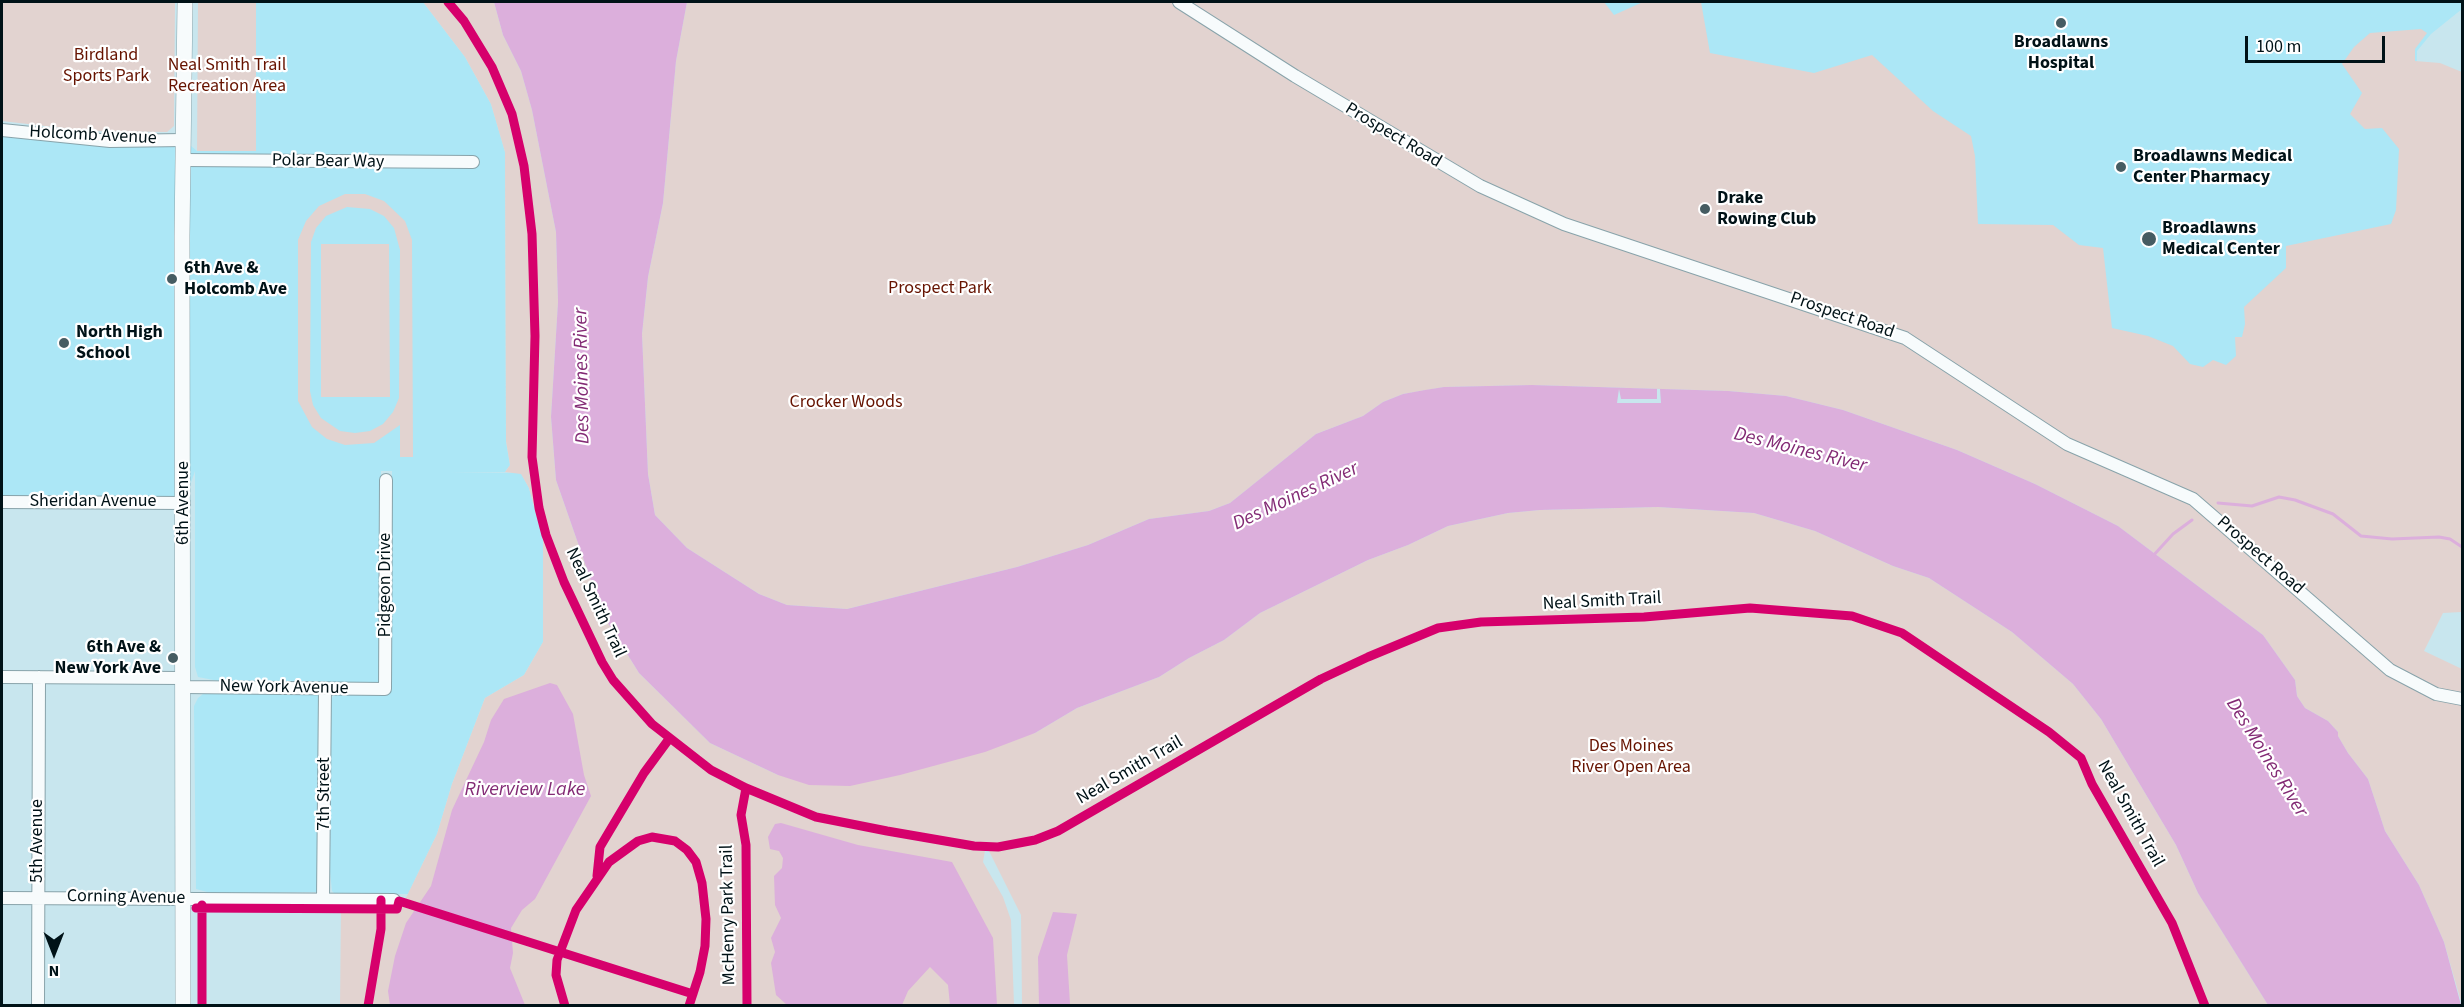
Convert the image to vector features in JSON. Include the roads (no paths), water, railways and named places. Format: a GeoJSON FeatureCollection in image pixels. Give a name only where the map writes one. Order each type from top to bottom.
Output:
{"type":"FeatureCollection","features":[{"type":"Feature","properties":{"kind":"main road","name":"6th Avenue"},"geometry":{"type":"LineString","coordinates":[[183,1005],[185,2]]}},
{"type":"Feature","properties":{"kind":"street","name":"Prospect Road"},"geometry":{"type":"LineString","coordinates":[[1179,2],[1295,76],[1480,186],[1564,224],[1905,338],[2067,444],[2193,498],[2390,670],[2427,690],[2463,699]]}},
{"type":"Feature","properties":{"kind":"street","name":"Holcomb Avenue"},"geometry":{"type":"LineString","coordinates":[[2,130],[110,141],[184,140]]}},
{"type":"Feature","properties":{"kind":"street","name":"Polar Bear Way"},"geometry":{"type":"LineString","coordinates":[[184,160],[473,162]]}},
{"type":"Feature","properties":{"kind":"street","name":"Pidgeon Drive"},"geometry":{"type":"LineString","coordinates":[[385,689],[386,480]]}},
{"type":"Feature","properties":{"kind":"street","name":"Sheridan Avenue"},"geometry":{"type":"LineString","coordinates":[[2,502],[184,502]]}},
{"type":"Feature","properties":{"kind":"street","name":"New York Avenue"},"geometry":{"type":"LineString","coordinates":[[2,677],[325,689],[385,689]]}},
{"type":"Feature","properties":{"kind":"street","name":"5th Avenue"},"geometry":{"type":"LineString","coordinates":[[38,1005],[39,677]]}},
{"type":"Feature","properties":{"kind":"street","name":"7th Street"},"geometry":{"type":"LineString","coordinates":[[323,899],[325,689]]}},
{"type":"Feature","properties":{"kind":"street","name":"Corning Avenue"},"geometry":{"type":"LineString","coordinates":[[2,898],[394,900]]}},
{"type":"Feature","properties":{"kind":"water","name":"Des Moines River"},"geometry":{"type":"Polygon","coordinates":[[[494,2],[687,2],[676,61],[663,203],[648,277],[642,334],[648,474],[655,515],[687,548],[759,594],[787,605],[847,609],[1017,567],[1088,545],[1149,519],[1209,511],[1230,503],[1316,434],[1363,416],[1383,402],[1403,394],[1444,387],[1532,385],[1728,391],[1786,396],[1843,410],[1957,450],[2035,484],[2118,526],[2263,635],[2295,680],[2297,696],[2305,708],[2328,721],[2338,732],[2348,753],[2368,779],[2385,831],[2419,885],[2444,942],[2461,1005],[2268,1005],[2198,893],[2176,845],[2101,719],[2073,684],[2012,632],[1929,578],[1893,566],[1815,531],[1754,513],[1658,507],[1540,510],[1508,513],[1448,526],[1408,545],[1368,560],[1260,613],[1224,640],[1159,677],[1077,708],[1035,733],[985,752],[900,775],[850,786],[809,785],[778,775],[710,743],[639,673],[603,615],[556,480],[551,417],[558,302],[556,232],[532,110],[521,71],[503,35],[494,2]]]}},
{"type":"Feature","properties":{"kind":"water","name":"Riverview Lake"},"geometry":{"type":"Polygon","coordinates":[[[550,683],[557,685],[573,714],[584,775],[591,796],[535,899],[522,910],[511,928],[513,953],[510,968],[525,1005],[390,1005],[388,991],[395,956],[406,923],[431,886],[452,810],[484,742],[491,720],[504,699],[550,683]]]}},
{"type":"Feature","properties":{"kind":"water"},"geometry":{"type":"Polygon","coordinates":[[[781,823],[858,845],[952,862],[993,938],[997,1005],[950,1005],[948,985],[930,967],[908,991],[902,1005],[787,1005],[776,995],[771,963],[775,952],[771,938],[781,918],[775,905],[774,876],[782,868],[783,858],[779,851],[770,849],[768,837],[775,824],[781,823]]]}},
{"type":"Feature","properties":{"kind":"water"},"geometry":{"type":"Polygon","coordinates":[[[1053,912],[1077,914],[1067,955],[1070,1004],[1073,1005],[1039,1005],[1038,957],[1053,912]]]}},
{"type":"Feature","properties":{"kind":"waterway"},"geometry":{"type":"LineString","coordinates":[[2218,503],[2252,506],[2279,497],[2295,500],[2333,514],[2361,536],[2392,539],[2439,537],[2450,539],[2462,547]]}},
{"type":"Feature","properties":{"kind":"waterway"},"geometry":{"type":"LineString","coordinates":[[2152,557],[2173,534],[2192,520]]}},
{"type":"Feature","properties":{"kind":"place","name":"Broadlawns Hospital"},"geometry":{"type":"Point","coordinates":[2061,23]}},
{"type":"Feature","properties":{"kind":"place","name":"Broadlawns Medical Center Pharmacy"},"geometry":{"type":"Point","coordinates":[2121,167]}},
{"type":"Feature","properties":{"kind":"place","name":"Drake Rowing Club"},"geometry":{"type":"Point","coordinates":[1705,209]}},
{"type":"Feature","properties":{"kind":"place","name":"Broadlawns Medical Center"},"geometry":{"type":"Point","coordinates":[2149,239]}},
{"type":"Feature","properties":{"kind":"place","name":"6th Ave & Holcomb Ave"},"geometry":{"type":"Point","coordinates":[172,279]}},
{"type":"Feature","properties":{"kind":"place","name":"North High School"},"geometry":{"type":"Point","coordinates":[64,343]}},
{"type":"Feature","properties":{"kind":"place","name":"6th Ave & New York Ave"},"geometry":{"type":"Point","coordinates":[173,658]}},
{"type":"Feature","properties":{"kind":"park label","name":"Birdland Sports Park"},"geometry":{"type":"Point","coordinates":[106,66]}},
{"type":"Feature","properties":{"kind":"park label","name":"Neal Smith Trail Recreation Area"},"geometry":{"type":"Point","coordinates":[227,76]}},
{"type":"Feature","properties":{"kind":"park label","name":"Prospect Park"},"geometry":{"type":"Point","coordinates":[940,289]}},
{"type":"Feature","properties":{"kind":"park label","name":"Crocker Woods"},"geometry":{"type":"Point","coordinates":[846,403]}},
{"type":"Feature","properties":{"kind":"park label","name":"Des Moines River Open Area"},"geometry":{"type":"Point","coordinates":[1631,757]}}]}
